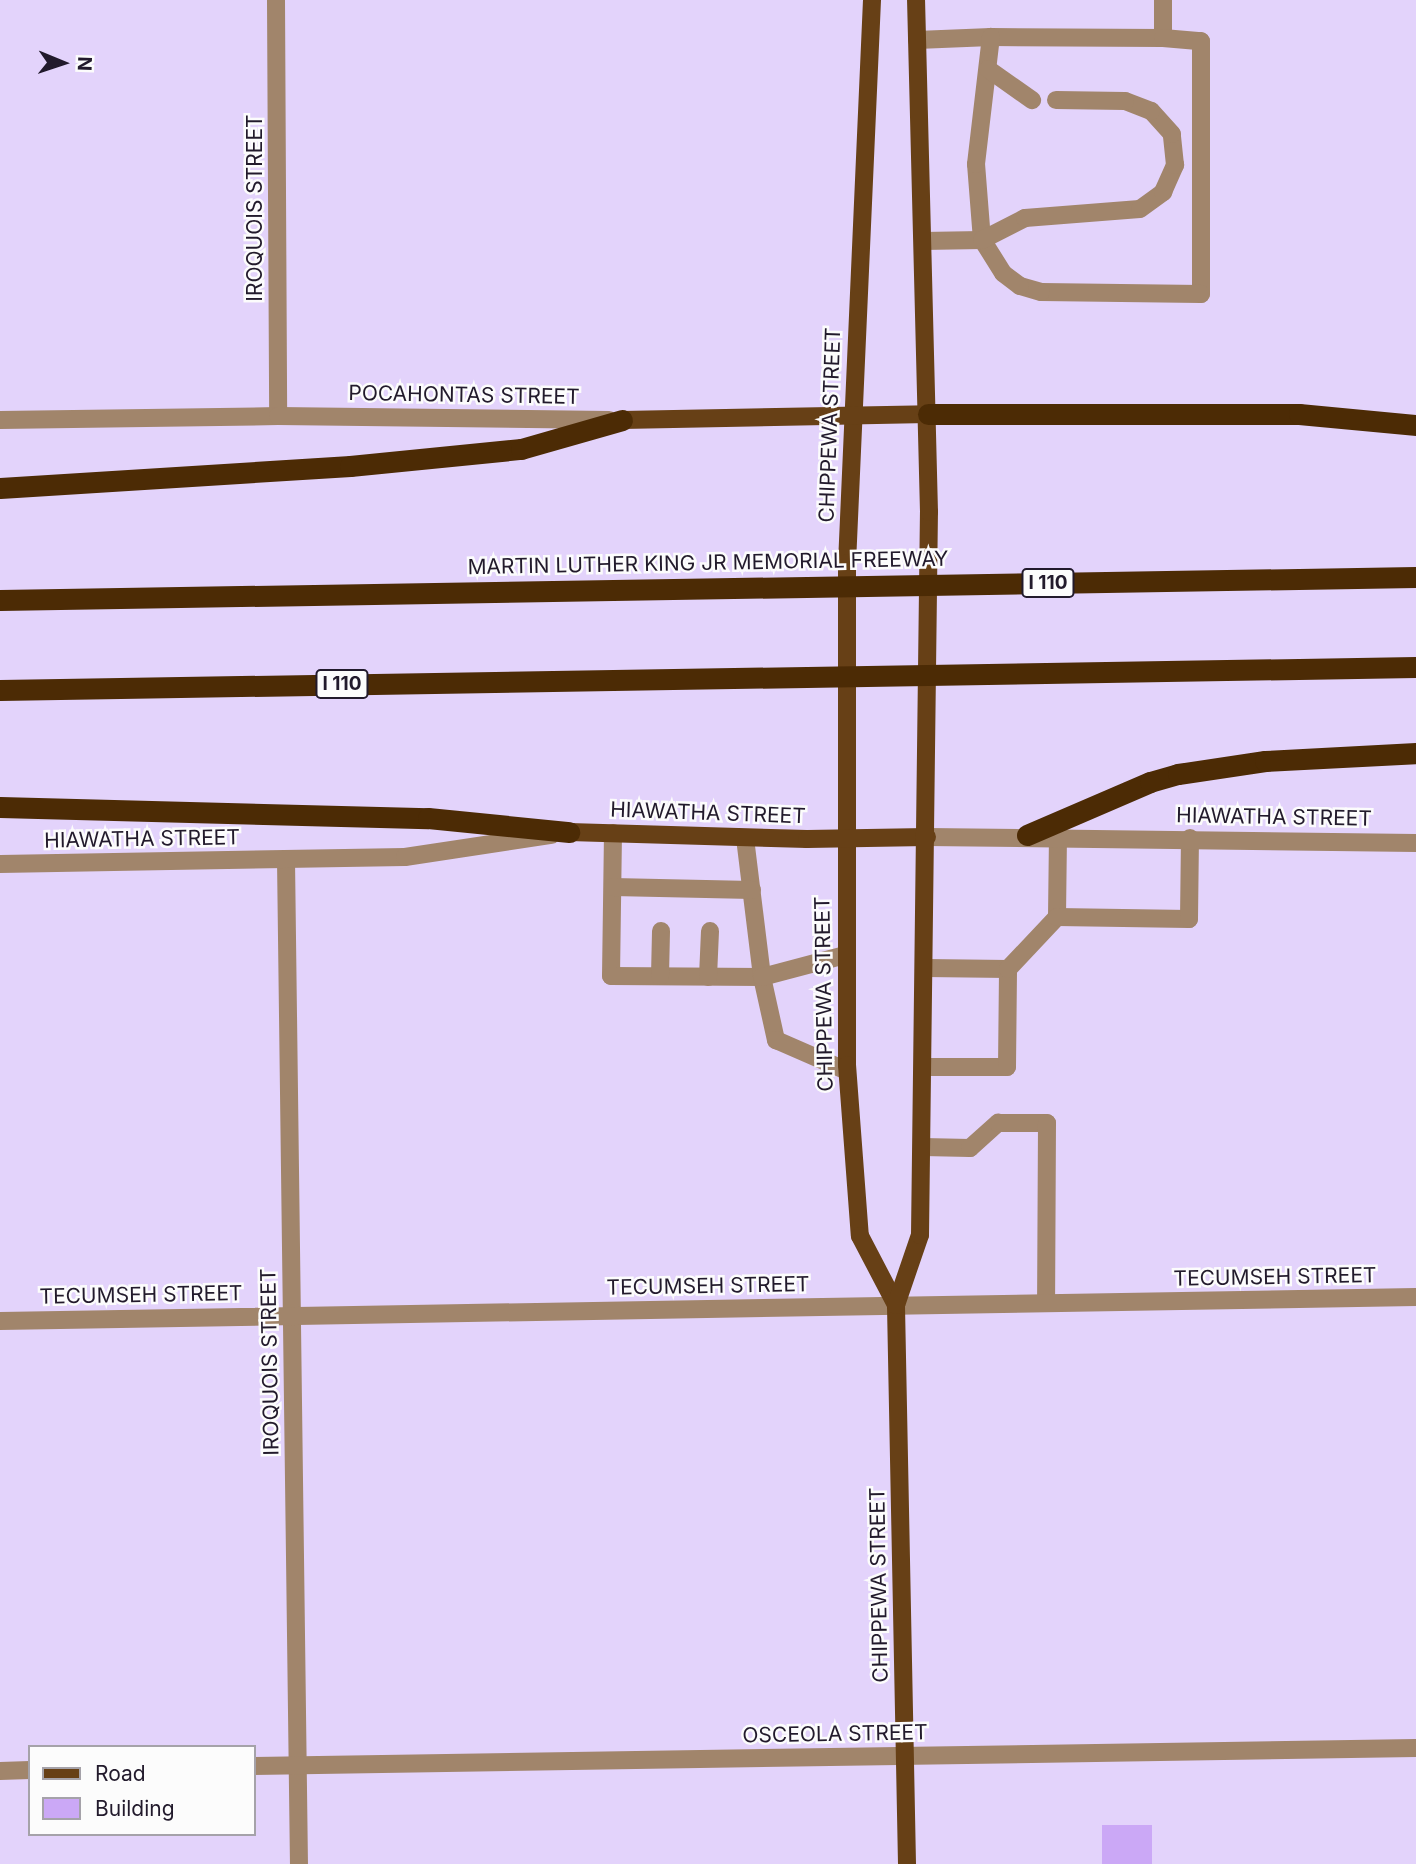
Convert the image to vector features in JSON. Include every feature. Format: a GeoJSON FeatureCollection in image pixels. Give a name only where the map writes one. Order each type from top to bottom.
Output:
{"type":"FeatureCollection","features":[{"type":"Feature","properties":{"kind":"highway"},"geometry":{"type":"LineString","coordinates":[[928,414],[1299,414],[1416,425]]}},
{"type":"Feature","properties":{"kind":"highway"},"geometry":{"type":"LineString","coordinates":[[0,488],[336,467],[521,449],[622,420]]}},
{"type":"Feature","properties":{"kind":"highway","name":"MARTIN LUTHER KING JR MEMORIAL FREEWAY"},"geometry":{"type":"LineString","coordinates":[[0,600],[1416,577]]}},
{"type":"Feature","properties":{"kind":"highway","name":"I 110"},"geometry":{"type":"LineString","coordinates":[[0,690],[1416,667]]}},
{"type":"Feature","properties":{"kind":"highway"},"geometry":{"type":"LineString","coordinates":[[1027,835],[1124,792],[1178,774],[1265,761],[1416,753]]}},
{"type":"Feature","properties":{"kind":"highway"},"geometry":{"type":"LineString","coordinates":[[0,807],[428,818],[569,832]]}},
{"type":"Feature","properties":{"kind":"main road","name":"CHIPPEWA STREET"},"geometry":{"type":"LineString","coordinates":[[872,0],[854,414],[844,838],[847,1071],[860,1236],[897,1305]]}},
{"type":"Feature","properties":{"kind":"main road","name":"CHIPPEWA STREET"},"geometry":{"type":"LineString","coordinates":[[907,1864],[897,1305],[920,1235],[928,837],[928,414],[916,0]]}},
{"type":"Feature","properties":{"kind":"main road","name":"POCAHONTAS STREET"},"geometry":{"type":"LineString","coordinates":[[622,420],[928,414]]}},
{"type":"Feature","properties":{"kind":"main road","name":"HIAWATHA STREET"},"geometry":{"type":"LineString","coordinates":[[569,832],[745,838],[928,837]]}},
{"type":"Feature","properties":{"kind":"street","name":"IROQUOIS STREET"},"geometry":{"type":"LineString","coordinates":[[276,0],[278,416]]}},
{"type":"Feature","properties":{"kind":"street"},"geometry":{"type":"LineString","coordinates":[[1163,0],[1163,38]]}},
{"type":"Feature","properties":{"kind":"street"},"geometry":{"type":"LineString","coordinates":[[917,40],[991,37],[1163,38],[1201,41],[1200,294],[1041,292],[1020,286],[1003,272],[982,240],[976,164],[991,37]]}},
{"type":"Feature","properties":{"kind":"street"},"geometry":{"type":"LineString","coordinates":[[988,69],[1032,100]]}},
{"type":"Feature","properties":{"kind":"street"},"geometry":{"type":"LineString","coordinates":[[923,241],[982,240],[1025,218],[1140,209],[1163,192],[1175,165],[1172,134],[1151,111],[1125,101],[1056,100]]}},
{"type":"Feature","properties":{"kind":"street","name":"POCAHONTAS STREET"},"geometry":{"type":"LineString","coordinates":[[0,420],[278,416],[622,420]]}},
{"type":"Feature","properties":{"kind":"street","name":"HIAWATHA STREET"},"geometry":{"type":"LineString","coordinates":[[0,864],[405,857],[569,832]]}},
{"type":"Feature","properties":{"kind":"street"},"geometry":{"type":"LineString","coordinates":[[613,834],[611,976],[762,977],[845,955]]}},
{"type":"Feature","properties":{"kind":"street","name":"HIAWATHA STREET"},"geometry":{"type":"LineString","coordinates":[[928,837],[1027,835],[1416,843]]}},
{"type":"Feature","properties":{"kind":"street"},"geometry":{"type":"LineString","coordinates":[[925,1067],[1007,1067],[1008,970],[1057,917],[1058,836]]}},
{"type":"Feature","properties":{"kind":"street"},"geometry":{"type":"LineString","coordinates":[[745,838],[762,977],[776,1040],[847,1071]]}},
{"type":"Feature","properties":{"kind":"street"},"geometry":{"type":"LineString","coordinates":[[1057,917],[1189,919],[1190,838]]}},
{"type":"Feature","properties":{"kind":"street","name":"IROQUOIS STREET"},"geometry":{"type":"LineString","coordinates":[[286,860],[299,1864]]}},
{"type":"Feature","properties":{"kind":"street"},"geometry":{"type":"LineString","coordinates":[[612,887],[663,894],[711,894],[752,890]]}},
{"type":"Feature","properties":{"kind":"street"},"geometry":{"type":"LineString","coordinates":[[708,977],[710,931]]}},
{"type":"Feature","properties":{"kind":"street"},"geometry":{"type":"LineString","coordinates":[[660,976],[661,932]]}},
{"type":"Feature","properties":{"kind":"street"},"geometry":{"type":"LineString","coordinates":[[926,968],[1008,970]]}},
{"type":"Feature","properties":{"kind":"street"},"geometry":{"type":"LineString","coordinates":[[922,1147],[970,1148],[998,1123],[1047,1123],[1046,1303]]}},
{"type":"Feature","properties":{"kind":"street","name":"TECUMSEH STREET"},"geometry":{"type":"LineString","coordinates":[[0,1321],[1416,1297]]}},
{"type":"Feature","properties":{"kind":"street","name":"OSCEOLA STREET"},"geometry":{"type":"LineString","coordinates":[[256,1766],[1416,1748]]}},
{"type":"Feature","properties":{"kind":"street"},"geometry":{"type":"LineString","coordinates":[[0,1771],[28,1770]]}},
{"type":"Feature","properties":{"kind":"building"},"geometry":{"type":"Polygon","coordinates":[[[1102,1825],[1152,1825],[1152,1864],[1102,1864],[1102,1825]]]}}]}
